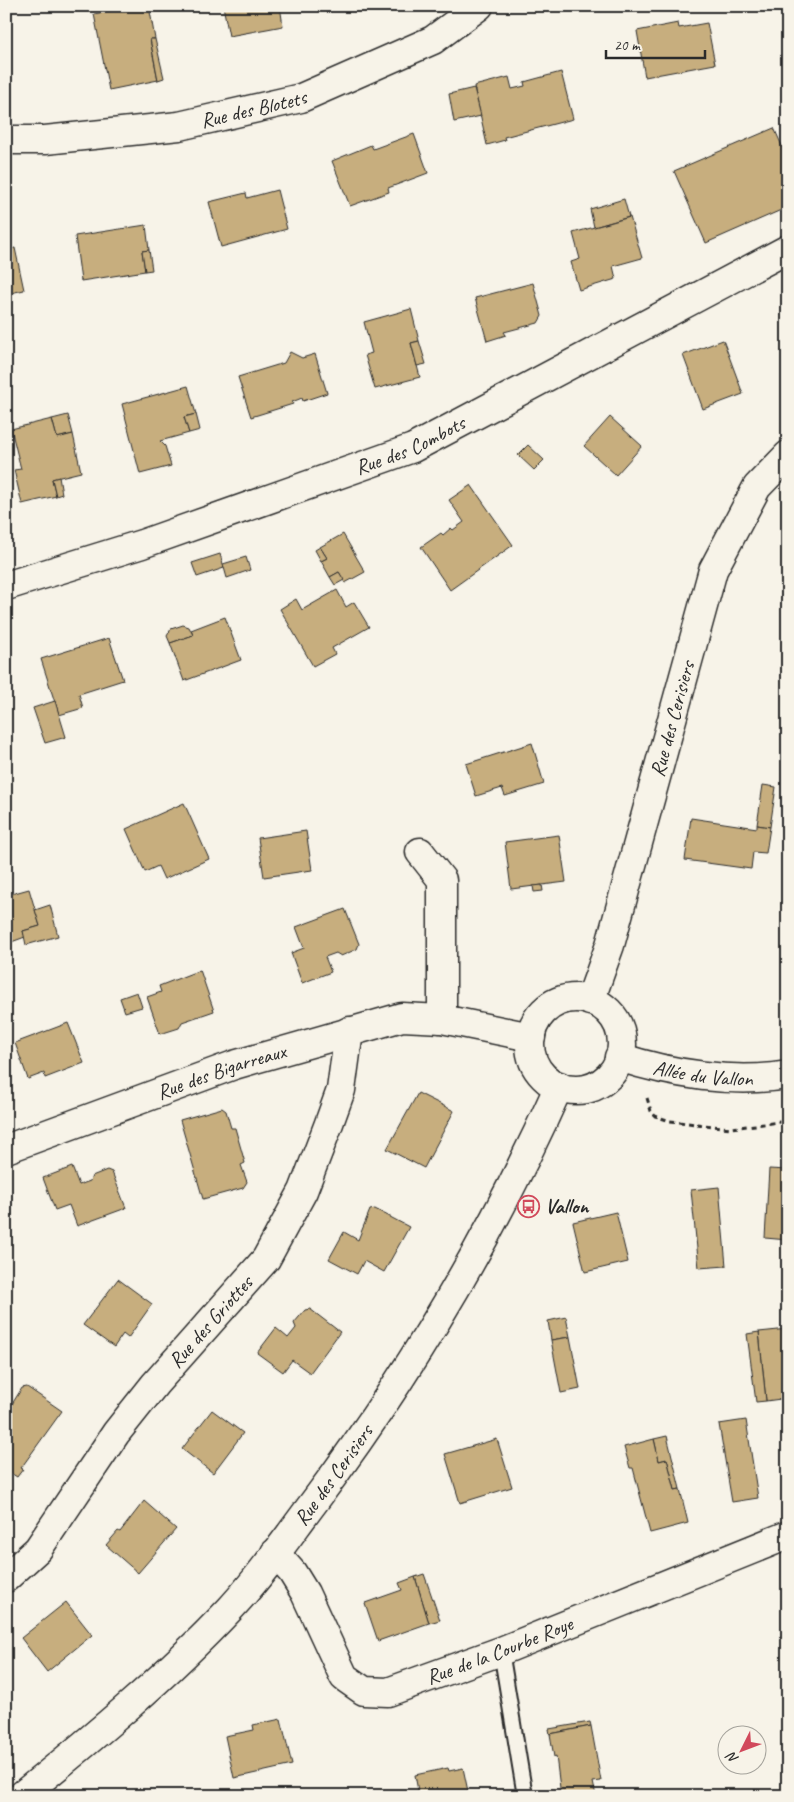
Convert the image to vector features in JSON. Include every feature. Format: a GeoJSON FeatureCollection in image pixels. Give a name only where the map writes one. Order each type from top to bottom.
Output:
{"type":"FeatureCollection","features":[{"type":"Feature","properties":{"kind":"street","name":"Rue des Blotets"},"geometry":{"type":"LineString","coordinates":[[6,140],[45,140],[179,126],[301,98],[433,40],[479,6]]}},
{"type":"Feature","properties":{"kind":"street","name":"Rue des Combots"},"geometry":{"type":"LineString","coordinates":[[6,586],[142,544],[413,448],[788,249]]}},
{"type":"Feature","properties":{"kind":"street","name":"Rue des Cerisiers"},"geometry":{"type":"LineString","coordinates":[[590,1001],[610,945],[713,570],[758,487],[788,455]]}},
{"type":"Feature","properties":{"kind":"street"},"geometry":{"type":"LineString","coordinates":[[420,852],[442,880],[442,1019]]}},
{"type":"Feature","properties":{"kind":"street"},"geometry":{"type":"LineString","coordinates":[[571,998],[590,1001],[599,1005],[614,1018],[621,1037],[619,1057],[612,1072],[600,1083],[575,1090],[559,1086],[546,1079],[536,1067],[531,1052],[530,1037],[538,1018],[552,1005],[571,998]]}},
{"type":"Feature","properties":{"kind":"street","name":"Rue des Bigarreaux"},"geometry":{"type":"LineString","coordinates":[[6,1149],[234,1065],[402,1017],[442,1019],[530,1037]]}},
{"type":"Feature","properties":{"kind":"street","name":"Rue des Griottes"},"geometry":{"type":"LineString","coordinates":[[6,1578],[38,1549],[116,1433],[155,1384],[266,1259],[303,1190],[328,1126],[341,1090],[349,1031]]}},
{"type":"Feature","properties":{"kind":"street","name":"Allée du Vallon"},"geometry":{"type":"LineString","coordinates":[[619,1057],[702,1075],[744,1078],[788,1075]]}},
{"type":"Feature","properties":{"kind":"street","name":"Rue des Cerisiers"},"geometry":{"type":"LineString","coordinates":[[21,1796],[82,1747],[187,1652],[232,1607],[275,1554],[360,1440],[400,1380],[508,1194],[535,1142],[559,1086]]}},
{"type":"Feature","properties":{"kind":"street","name":"Rue de la Courbe Roye"},"geometry":{"type":"LineString","coordinates":[[275,1554],[292,1572],[304,1593],[344,1677],[364,1691],[388,1692],[500,1651],[788,1535]]}},
{"type":"Feature","properties":{"kind":"lane"},"geometry":{"type":"LineString","coordinates":[[500,1651],[525,1796]]}},
{"type":"Feature","properties":{"kind":"path"},"geometry":{"type":"LineString","coordinates":[[646,1094],[651,1111],[656,1116],[670,1121],[731,1128],[788,1121]]}},
{"type":"Feature","properties":{"kind":"building"},"geometry":{"type":"Polygon","coordinates":[[[134,6],[149,6],[155,39],[150,39],[158,80],[109,90],[94,14],[134,6]]]}},
{"type":"Feature","properties":{"kind":"building"},"geometry":{"type":"Polygon","coordinates":[[[223,6],[280,6],[283,26],[229,36],[223,6]]]}},
{"type":"Feature","properties":{"kind":"building"},"geometry":{"type":"Polygon","coordinates":[[[678,23],[679,28],[707,23],[715,64],[645,77],[637,31],[678,23]]]}},
{"type":"Feature","properties":{"kind":"building"},"geometry":{"type":"Polygon","coordinates":[[[150,39],[155,39],[164,78],[158,80],[150,39]]]}},
{"type":"Feature","properties":{"kind":"building"},"geometry":{"type":"Polygon","coordinates":[[[561,72],[573,119],[504,137],[505,140],[487,145],[474,86],[509,77],[512,89],[525,86],[524,82],[561,72]]]}},
{"type":"Feature","properties":{"kind":"building"},"geometry":{"type":"Polygon","coordinates":[[[474,88],[481,116],[454,122],[449,94],[474,88]]]}},
{"type":"Feature","properties":{"kind":"building"},"geometry":{"type":"Polygon","coordinates":[[[774,128],[788,159],[788,207],[706,243],[674,171],[774,128]]]}},
{"type":"Feature","properties":{"kind":"building"},"geometry":{"type":"Polygon","coordinates":[[[414,134],[428,173],[388,188],[389,192],[350,206],[332,161],[371,145],[373,149],[414,134]]]}},
{"type":"Feature","properties":{"kind":"building"},"geometry":{"type":"Polygon","coordinates":[[[277,190],[287,229],[221,247],[209,202],[246,193],[247,198],[277,190]]]}},
{"type":"Feature","properties":{"kind":"building"},"geometry":{"type":"Polygon","coordinates":[[[624,199],[629,217],[594,227],[590,209],[624,199]]]}},
{"type":"Feature","properties":{"kind":"building"},"geometry":{"type":"Polygon","coordinates":[[[630,217],[642,258],[613,266],[616,279],[579,290],[571,262],[580,259],[573,233],[630,217]]]}},
{"type":"Feature","properties":{"kind":"building"},"geometry":{"type":"Polygon","coordinates":[[[146,225],[149,250],[142,251],[145,271],[81,281],[75,236],[146,225]]]}},
{"type":"Feature","properties":{"kind":"building"},"geometry":{"type":"Polygon","coordinates":[[[15,248],[24,290],[6,294],[6,250],[15,248]]]}},
{"type":"Feature","properties":{"kind":"building"},"geometry":{"type":"Polygon","coordinates":[[[149,250],[152,270],[145,271],[142,251],[149,250]]]}},
{"type":"Feature","properties":{"kind":"building"},"geometry":{"type":"Polygon","coordinates":[[[533,283],[542,316],[538,323],[504,332],[506,335],[487,341],[475,298],[533,283]]]}},
{"type":"Feature","properties":{"kind":"building"},"geometry":{"type":"Polygon","coordinates":[[[411,309],[419,341],[411,343],[420,377],[375,389],[365,355],[372,353],[364,322],[411,309]]]}},
{"type":"Feature","properties":{"kind":"building"},"geometry":{"type":"Polygon","coordinates":[[[723,340],[743,394],[703,409],[683,355],[723,340]]]}},
{"type":"Feature","properties":{"kind":"building"},"geometry":{"type":"Polygon","coordinates":[[[419,341],[426,364],[417,366],[411,343],[419,341]]]}},
{"type":"Feature","properties":{"kind":"building"},"geometry":{"type":"Polygon","coordinates":[[[290,352],[302,358],[315,354],[327,393],[303,401],[302,398],[292,402],[293,404],[251,417],[238,377],[284,363],[290,352]]]}},
{"type":"Feature","properties":{"kind":"building"},"geometry":{"type":"Polygon","coordinates":[[[188,386],[196,414],[184,417],[189,433],[160,441],[165,446],[171,466],[140,474],[122,404],[188,386]]]}},
{"type":"Feature","properties":{"kind":"building"},"geometry":{"type":"Polygon","coordinates":[[[196,414],[200,430],[189,433],[184,417],[196,414]]]}},
{"type":"Feature","properties":{"kind":"building"},"geometry":{"type":"Polygon","coordinates":[[[68,415],[73,434],[57,438],[52,419],[68,415]]]}},
{"type":"Feature","properties":{"kind":"building"},"geometry":{"type":"Polygon","coordinates":[[[610,417],[642,446],[616,475],[584,446],[610,417]]]}},
{"type":"Feature","properties":{"kind":"building"},"geometry":{"type":"Polygon","coordinates":[[[52,419],[57,438],[73,434],[81,472],[52,479],[56,496],[22,504],[14,470],[21,469],[11,429],[52,419]]]}},
{"type":"Feature","properties":{"kind":"building"},"geometry":{"type":"Polygon","coordinates":[[[528,445],[544,460],[534,470],[518,455],[528,445]]]}},
{"type":"Feature","properties":{"kind":"building"},"geometry":{"type":"Polygon","coordinates":[[[59,477],[62,494],[56,496],[52,479],[59,477]]]}},
{"type":"Feature","properties":{"kind":"building"},"geometry":{"type":"Polygon","coordinates":[[[471,485],[513,545],[450,590],[421,547],[441,533],[443,535],[451,528],[453,530],[464,522],[449,500],[471,485]]]}},
{"type":"Feature","properties":{"kind":"building"},"geometry":{"type":"Polygon","coordinates":[[[343,534],[365,572],[345,583],[339,572],[330,577],[321,561],[327,558],[320,547],[343,534]]]}},
{"type":"Feature","properties":{"kind":"building"},"geometry":{"type":"Polygon","coordinates":[[[320,547],[327,558],[321,561],[315,550],[320,547]]]}},
{"type":"Feature","properties":{"kind":"building"},"geometry":{"type":"Polygon","coordinates":[[[220,554],[224,568],[197,577],[192,563],[220,554]]]}},
{"type":"Feature","properties":{"kind":"building"},"geometry":{"type":"Polygon","coordinates":[[[246,557],[250,570],[227,578],[223,564],[246,557]]]}},
{"type":"Feature","properties":{"kind":"building"},"geometry":{"type":"Polygon","coordinates":[[[339,572],[344,580],[335,585],[330,577],[339,572]]]}},
{"type":"Feature","properties":{"kind":"building"},"geometry":{"type":"Polygon","coordinates":[[[337,590],[346,607],[354,602],[369,627],[332,648],[335,654],[313,666],[280,609],[296,599],[302,610],[337,590]]]}},
{"type":"Feature","properties":{"kind":"building"},"geometry":{"type":"Polygon","coordinates":[[[225,617],[241,660],[184,681],[170,643],[193,635],[191,630],[225,617]]]}},
{"type":"Feature","properties":{"kind":"building"},"geometry":{"type":"Polygon","coordinates":[[[183,625],[189,627],[193,635],[170,643],[167,636],[171,629],[183,625]]]}},
{"type":"Feature","properties":{"kind":"building"},"geometry":{"type":"Polygon","coordinates":[[[109,638],[123,680],[79,694],[83,708],[59,715],[41,659],[109,638]]]}},
{"type":"Feature","properties":{"kind":"building"},"geometry":{"type":"Polygon","coordinates":[[[55,701],[66,737],[45,743],[33,708],[55,701]]]}},
{"type":"Feature","properties":{"kind":"building"},"geometry":{"type":"Polygon","coordinates":[[[532,743],[544,784],[505,796],[502,788],[476,796],[466,764],[532,743]]]}},
{"type":"Feature","properties":{"kind":"building"},"geometry":{"type":"Polygon","coordinates":[[[763,785],[776,787],[770,827],[757,825],[763,785]]]}},
{"type":"Feature","properties":{"kind":"building"},"geometry":{"type":"Polygon","coordinates":[[[184,803],[209,859],[164,879],[158,866],[145,872],[126,829],[184,803]]]}},
{"type":"Feature","properties":{"kind":"building"},"geometry":{"type":"Polygon","coordinates":[[[691,818],[757,828],[757,825],[770,827],[766,853],[753,852],[751,869],[685,860],[691,818]]]}},
{"type":"Feature","properties":{"kind":"building"},"geometry":{"type":"Polygon","coordinates":[[[306,831],[312,870],[264,877],[258,838],[306,831]]]}},
{"type":"Feature","properties":{"kind":"building"},"geometry":{"type":"Polygon","coordinates":[[[559,835],[566,882],[511,889],[505,842],[559,835]]]}},
{"type":"Feature","properties":{"kind":"building"},"geometry":{"type":"Polygon","coordinates":[[[542,885],[543,891],[534,892],[533,886],[542,885]]]}},
{"type":"Feature","properties":{"kind":"building"},"geometry":{"type":"Polygon","coordinates":[[[29,889],[40,926],[23,931],[25,937],[6,944],[6,898],[12,897],[11,894],[29,889]]]}},
{"type":"Feature","properties":{"kind":"building"},"geometry":{"type":"Polygon","coordinates":[[[50,905],[58,936],[26,945],[23,931],[40,926],[35,910],[50,905]]]}},
{"type":"Feature","properties":{"kind":"building"},"geometry":{"type":"Polygon","coordinates":[[[345,909],[359,944],[357,949],[341,956],[336,953],[325,957],[331,972],[302,983],[291,953],[304,948],[296,927],[345,909]]]}},
{"type":"Feature","properties":{"kind":"building"},"geometry":{"type":"Polygon","coordinates":[[[200,970],[214,1011],[182,1022],[179,1028],[160,1034],[147,997],[161,992],[159,986],[200,970]]]}},
{"type":"Feature","properties":{"kind":"building"},"geometry":{"type":"Polygon","coordinates":[[[137,992],[142,1007],[125,1012],[120,998],[137,992]]]}},
{"type":"Feature","properties":{"kind":"building"},"geometry":{"type":"Polygon","coordinates":[[[68,1023],[84,1063],[45,1078],[44,1073],[28,1079],[15,1043],[68,1023]]]}},
{"type":"Feature","properties":{"kind":"building"},"geometry":{"type":"Polygon","coordinates":[[[418,1093],[454,1111],[424,1168],[387,1149],[418,1093]]]}},
{"type":"Feature","properties":{"kind":"building"},"geometry":{"type":"Polygon","coordinates":[[[222,1108],[226,1111],[231,1128],[235,1128],[245,1163],[241,1165],[247,1182],[243,1188],[203,1199],[180,1120],[222,1108]]]}},
{"type":"Feature","properties":{"kind":"building"},"geometry":{"type":"Polygon","coordinates":[[[72,1167],[79,1185],[90,1181],[92,1176],[107,1170],[112,1172],[126,1208],[77,1226],[69,1205],[55,1210],[43,1178],[72,1167]]]}},
{"type":"Feature","properties":{"kind":"building"},"geometry":{"type":"Polygon","coordinates":[[[769,1169],[788,1170],[788,1240],[765,1238],[769,1169]]]}},
{"type":"Feature","properties":{"kind":"building"},"geometry":{"type":"Polygon","coordinates":[[[719,1187],[726,1266],[699,1268],[691,1190],[719,1187]]]}},
{"type":"Feature","properties":{"kind":"building"},"geometry":{"type":"Polygon","coordinates":[[[375,1209],[409,1227],[384,1272],[364,1261],[357,1274],[329,1259],[344,1232],[358,1240],[370,1210],[375,1209]]]}},
{"type":"Feature","properties":{"kind":"building"},"geometry":{"type":"Polygon","coordinates":[[[616,1212],[628,1262],[585,1272],[573,1222],[616,1212]]]}},
{"type":"Feature","properties":{"kind":"building"},"geometry":{"type":"Polygon","coordinates":[[[118,1279],[152,1304],[128,1338],[123,1334],[114,1347],[83,1325],[118,1279]]]}},
{"type":"Feature","properties":{"kind":"building"},"geometry":{"type":"Polygon","coordinates":[[[310,1309],[340,1332],[310,1373],[292,1360],[283,1372],[257,1353],[276,1328],[288,1338],[296,1328],[294,1323],[305,1310],[310,1309]]]}},
{"type":"Feature","properties":{"kind":"building"},"geometry":{"type":"Polygon","coordinates":[[[566,1317],[570,1337],[551,1340],[548,1321],[566,1317]]]}},
{"type":"Feature","properties":{"kind":"building"},"geometry":{"type":"Polygon","coordinates":[[[788,1329],[788,1398],[766,1401],[759,1332],[788,1329]]]}},
{"type":"Feature","properties":{"kind":"building"},"geometry":{"type":"Polygon","coordinates":[[[759,1332],[766,1401],[756,1402],[747,1334],[759,1332]]]}},
{"type":"Feature","properties":{"kind":"building"},"geometry":{"type":"Polygon","coordinates":[[[570,1337],[580,1389],[561,1393],[551,1340],[570,1337]]]}},
{"type":"Feature","properties":{"kind":"building"},"geometry":{"type":"Polygon","coordinates":[[[27,1387],[62,1411],[21,1468],[23,1469],[17,1477],[6,1470],[6,1405],[9,1401],[12,1404],[22,1388],[27,1387]]]}},
{"type":"Feature","properties":{"kind":"building"},"geometry":{"type":"Polygon","coordinates":[[[212,1410],[243,1433],[213,1473],[182,1449],[212,1410]]]}},
{"type":"Feature","properties":{"kind":"building"},"geometry":{"type":"Polygon","coordinates":[[[746,1420],[758,1498],[732,1502],[719,1424],[746,1420]]]}},
{"type":"Feature","properties":{"kind":"building"},"geometry":{"type":"Polygon","coordinates":[[[667,1436],[680,1489],[675,1490],[667,1459],[659,1461],[654,1439],[667,1436]]]}},
{"type":"Feature","properties":{"kind":"building"},"geometry":{"type":"Polygon","coordinates":[[[497,1439],[512,1487],[460,1503],[445,1454],[497,1439]]]}},
{"type":"Feature","properties":{"kind":"building"},"geometry":{"type":"Polygon","coordinates":[[[654,1439],[659,1461],[667,1459],[675,1490],[680,1489],[688,1523],[650,1533],[633,1468],[630,1468],[624,1447],[654,1439]]]}},
{"type":"Feature","properties":{"kind":"building"},"geometry":{"type":"Polygon","coordinates":[[[144,1501],[176,1529],[138,1573],[106,1545],[118,1531],[120,1532],[144,1501]]]}},
{"type":"Feature","properties":{"kind":"building"},"geometry":{"type":"Polygon","coordinates":[[[424,1574],[440,1620],[429,1623],[415,1577],[424,1574]]]}},
{"type":"Feature","properties":{"kind":"building"},"geometry":{"type":"Polygon","coordinates":[[[415,1577],[429,1623],[378,1641],[365,1603],[402,1590],[399,1583],[415,1577]]]}},
{"type":"Feature","properties":{"kind":"building"},"geometry":{"type":"Polygon","coordinates":[[[66,1602],[92,1635],[47,1672],[21,1638],[66,1602]]]}},
{"type":"Feature","properties":{"kind":"building"},"geometry":{"type":"Polygon","coordinates":[[[281,1719],[292,1765],[234,1778],[225,1736],[254,1730],[253,1725],[281,1719]]]}},
{"type":"Feature","properties":{"kind":"building"},"geometry":{"type":"Polygon","coordinates":[[[590,1722],[591,1726],[550,1734],[549,1729],[590,1722]]]}},
{"type":"Feature","properties":{"kind":"building"},"geometry":{"type":"Polygon","coordinates":[[[591,1726],[601,1781],[593,1782],[596,1796],[561,1796],[556,1756],[554,1757],[550,1734],[591,1726]]]}},
{"type":"Feature","properties":{"kind":"building"},"geometry":{"type":"Polygon","coordinates":[[[448,1768],[449,1771],[463,1768],[469,1796],[419,1796],[415,1775],[448,1768]]]}},
{"type":"Feature","properties":{"kind":"place","name":"Vallon"},"geometry":{"type":"Point","coordinates":[529,1206]}}]}
